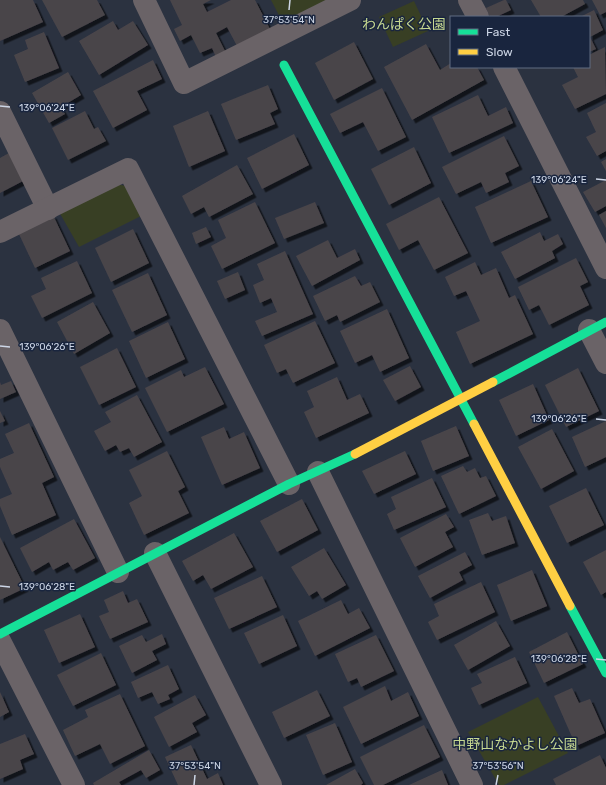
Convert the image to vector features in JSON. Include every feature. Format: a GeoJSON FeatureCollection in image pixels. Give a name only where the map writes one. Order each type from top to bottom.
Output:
{"type":"FeatureCollection","features":[{"type":"Feature","properties":{"kind":"street"},"geometry":{"type":"LineString","coordinates":[[144,0],[184,84],[350,0]]}},
{"type":"Feature","properties":{"kind":"street"},"geometry":{"type":"LineString","coordinates":[[470,0],[478,16]]}},
{"type":"Feature","properties":{"kind":"street"},"geometry":{"type":"LineString","coordinates":[[284,65],[606,673]]}},
{"type":"Feature","properties":{"kind":"street"},"geometry":{"type":"LineString","coordinates":[[505,68],[606,268]]}},
{"type":"Feature","properties":{"kind":"street"},"geometry":{"type":"LineString","coordinates":[[0,112],[48,209]]}},
{"type":"Feature","properties":{"kind":"street"},"geometry":{"type":"LineString","coordinates":[[0,232],[128,169],[289,484]]}},
{"type":"Feature","properties":{"kind":"street"},"geometry":{"type":"LineString","coordinates":[[0,634],[289,484],[318,472],[461,400],[598,326],[606,363]]}},
{"type":"Feature","properties":{"kind":"street"},"geometry":{"type":"LineString","coordinates":[[0,330],[118,572]]}},
{"type":"Feature","properties":{"kind":"street"},"geometry":{"type":"LineString","coordinates":[[318,472],[472,785]]}},
{"type":"Feature","properties":{"kind":"street"},"geometry":{"type":"LineString","coordinates":[[155,553],[271,785]]}},
{"type":"Feature","properties":{"kind":"street"},"geometry":{"type":"LineString","coordinates":[[0,642],[74,785]]}},
{"type":"Feature","properties":{"kind":"green space"},"geometry":{"type":"Polygon","coordinates":[[[271,0],[332,0],[283,23],[271,0]]]}},
{"type":"Feature","properties":{"kind":"green space","name":"わんぱく公園"},"geometry":{"type":"Polygon","coordinates":[[[414,1],[428,31],[393,47],[379,17],[414,1]]]}},
{"type":"Feature","properties":{"kind":"green space"},"geometry":{"type":"Polygon","coordinates":[[[112,184],[128,186],[143,215],[79,247],[58,210],[112,184]]]}},
{"type":"Feature","properties":{"kind":"green space","name":"中野山なかよし公園"},"geometry":{"type":"Polygon","coordinates":[[[538,697],[568,753],[504,785],[499,785],[468,732],[538,697]]]}},
{"type":"Feature","properties":{"kind":"building"},"geometry":{"type":"Polygon","coordinates":[[[0,0],[33,0],[43,22],[0,41],[0,0]]]}},
{"type":"Feature","properties":{"kind":"building"},"geometry":{"type":"Polygon","coordinates":[[[42,0],[97,0],[105,15],[62,37],[42,0]]]}},
{"type":"Feature","properties":{"kind":"building"},"geometry":{"type":"Polygon","coordinates":[[[170,0],[211,0],[203,4],[207,12],[231,0],[255,0],[270,29],[237,46],[227,27],[216,33],[225,51],[216,57],[212,48],[200,53],[191,35],[180,41],[174,29],[182,25],[170,0]]]}},
{"type":"Feature","properties":{"kind":"building"},"geometry":{"type":"Polygon","coordinates":[[[506,0],[511,10],[498,16],[490,16],[486,8],[506,0]]]}},
{"type":"Feature","properties":{"kind":"building"},"geometry":{"type":"Polygon","coordinates":[[[531,0],[583,0],[585,4],[563,16],[540,16],[531,0]]]}},
{"type":"Feature","properties":{"kind":"building"},"geometry":{"type":"Polygon","coordinates":[[[592,0],[606,0],[606,12],[600,15],[592,0]]]}},
{"type":"Feature","properties":{"kind":"building"},"geometry":{"type":"Polygon","coordinates":[[[594,10],[603,30],[590,37],[590,16],[582,16],[594,10]]]}},
{"type":"Feature","properties":{"kind":"building"},"geometry":{"type":"Polygon","coordinates":[[[113,21],[118,30],[133,21],[148,45],[99,75],[79,41],[113,21]]]}},
{"type":"Feature","properties":{"kind":"building"},"geometry":{"type":"Polygon","coordinates":[[[44,32],[59,68],[25,82],[14,55],[28,49],[25,40],[44,32]]]}},
{"type":"Feature","properties":{"kind":"building"},"geometry":{"type":"Polygon","coordinates":[[[590,37],[596,49],[590,52],[590,37]]]}},
{"type":"Feature","properties":{"kind":"building"},"geometry":{"type":"Polygon","coordinates":[[[354,42],[373,79],[334,100],[315,63],[354,42]]]}},
{"type":"Feature","properties":{"kind":"building"},"geometry":{"type":"Polygon","coordinates":[[[426,44],[440,70],[450,64],[450,68],[478,68],[484,80],[412,120],[384,67],[426,44]]]}},
{"type":"Feature","properties":{"kind":"building"},"geometry":{"type":"Polygon","coordinates":[[[605,47],[606,94],[575,109],[562,85],[578,77],[574,68],[590,68],[590,54],[605,47]]]}},
{"type":"Feature","properties":{"kind":"building"},"geometry":{"type":"Polygon","coordinates":[[[153,60],[162,79],[137,91],[147,110],[113,128],[93,91],[153,60]]]}},
{"type":"Feature","properties":{"kind":"building"},"geometry":{"type":"Polygon","coordinates":[[[68,72],[81,95],[61,107],[65,114],[49,123],[32,93],[68,72]]]}},
{"type":"Feature","properties":{"kind":"building"},"geometry":{"type":"Polygon","coordinates":[[[268,85],[278,109],[270,113],[275,124],[236,140],[221,104],[268,85]]]}},
{"type":"Feature","properties":{"kind":"building"},"geometry":{"type":"Polygon","coordinates":[[[382,88],[406,137],[378,151],[363,122],[340,133],[330,114],[382,88]]]}},
{"type":"Feature","properties":{"kind":"building"},"geometry":{"type":"Polygon","coordinates":[[[478,95],[488,116],[506,107],[513,123],[449,153],[432,117],[478,95]]]}},
{"type":"Feature","properties":{"kind":"building"},"geometry":{"type":"Polygon","coordinates":[[[606,103],[606,151],[597,156],[586,137],[596,132],[587,113],[606,103]]]}},
{"type":"Feature","properties":{"kind":"building"},"geometry":{"type":"Polygon","coordinates":[[[85,111],[94,129],[98,127],[106,141],[68,160],[52,128],[85,111]]]}},
{"type":"Feature","properties":{"kind":"building"},"geometry":{"type":"Polygon","coordinates":[[[208,111],[225,151],[189,167],[173,126],[208,111]]]}},
{"type":"Feature","properties":{"kind":"building"},"geometry":{"type":"Polygon","coordinates":[[[294,134],[309,165],[262,189],[247,158],[294,134]]]}},
{"type":"Feature","properties":{"kind":"building"},"geometry":{"type":"Polygon","coordinates":[[[504,136],[519,166],[505,173],[509,182],[486,193],[481,182],[456,194],[442,167],[504,136]]]}},
{"type":"Feature","properties":{"kind":"building"},"geometry":{"type":"Polygon","coordinates":[[[414,147],[431,183],[389,205],[371,169],[414,147]]]}},
{"type":"Feature","properties":{"kind":"building"},"geometry":{"type":"Polygon","coordinates":[[[9,153],[23,181],[0,193],[0,158],[9,153]]]}},
{"type":"Feature","properties":{"kind":"building"},"geometry":{"type":"Polygon","coordinates":[[[606,159],[606,171],[601,162],[606,159]]]}},
{"type":"Feature","properties":{"kind":"building"},"geometry":{"type":"Polygon","coordinates":[[[237,165],[253,194],[209,217],[204,207],[191,214],[182,196],[237,165]]]}},
{"type":"Feature","properties":{"kind":"building"},"geometry":{"type":"Polygon","coordinates":[[[606,180],[606,206],[595,212],[583,192],[606,180]]]}},
{"type":"Feature","properties":{"kind":"building"},"geometry":{"type":"Polygon","coordinates":[[[531,181],[548,217],[491,243],[475,207],[531,181]]]}},
{"type":"Feature","properties":{"kind":"building"},"geometry":{"type":"Polygon","coordinates":[[[439,197],[468,253],[434,270],[418,240],[399,250],[386,224],[439,197]]]}},
{"type":"Feature","properties":{"kind":"building"},"geometry":{"type":"Polygon","coordinates":[[[255,202],[275,243],[222,269],[211,246],[226,238],[218,220],[255,202]]]}},
{"type":"Feature","properties":{"kind":"building"},"geometry":{"type":"Polygon","coordinates":[[[315,202],[324,223],[284,239],[275,218],[315,202]]]}},
{"type":"Feature","properties":{"kind":"building"},"geometry":{"type":"Polygon","coordinates":[[[606,211],[606,228],[599,215],[606,211]]]}},
{"type":"Feature","properties":{"kind":"building"},"geometry":{"type":"Polygon","coordinates":[[[53,215],[70,251],[35,268],[18,232],[53,215]]]}},
{"type":"Feature","properties":{"kind":"building"},"geometry":{"type":"Polygon","coordinates":[[[206,227],[211,237],[196,244],[192,233],[206,227]]]}},
{"type":"Feature","properties":{"kind":"building"},"geometry":{"type":"Polygon","coordinates":[[[133,229],[149,263],[111,282],[95,248],[133,229]]]}},
{"type":"Feature","properties":{"kind":"building"},"geometry":{"type":"Polygon","coordinates":[[[540,232],[544,241],[558,234],[563,244],[552,251],[555,258],[515,279],[501,252],[540,232]]]}},
{"type":"Feature","properties":{"kind":"building"},"geometry":{"type":"Polygon","coordinates":[[[328,240],[337,258],[355,249],[360,260],[312,286],[296,256],[328,240]]]}},
{"type":"Feature","properties":{"kind":"building"},"geometry":{"type":"Polygon","coordinates":[[[285,251],[313,314],[262,336],[255,321],[277,312],[271,298],[260,303],[253,285],[264,280],[257,264],[285,251]]]}},
{"type":"Feature","properties":{"kind":"building"},"geometry":{"type":"Polygon","coordinates":[[[576,258],[588,282],[580,286],[589,305],[549,325],[539,305],[529,310],[518,287],[576,258]]]}},
{"type":"Feature","properties":{"kind":"building"},"geometry":{"type":"Polygon","coordinates":[[[77,261],[92,293],[42,318],[31,296],[46,289],[41,278],[77,261]]]}},
{"type":"Feature","properties":{"kind":"building"},"geometry":{"type":"Polygon","coordinates":[[[475,262],[481,275],[496,268],[509,298],[515,295],[533,334],[470,364],[456,332],[480,321],[466,291],[454,296],[445,277],[475,262]]]}},
{"type":"Feature","properties":{"kind":"building"},"geometry":{"type":"Polygon","coordinates":[[[238,272],[245,290],[225,299],[217,281],[238,272]]]}},
{"type":"Feature","properties":{"kind":"building"},"geometry":{"type":"Polygon","coordinates":[[[148,273],[167,315],[132,332],[112,290],[148,273]]]}},
{"type":"Feature","properties":{"kind":"building"},"geometry":{"type":"Polygon","coordinates":[[[355,276],[361,286],[370,282],[380,302],[340,322],[337,315],[325,321],[313,296],[355,276]]]}},
{"type":"Feature","properties":{"kind":"building"},"geometry":{"type":"Polygon","coordinates":[[[93,302],[110,333],[74,354],[57,322],[93,302]]]}},
{"type":"Feature","properties":{"kind":"building"},"geometry":{"type":"Polygon","coordinates":[[[387,309],[409,358],[380,372],[372,355],[355,363],[340,331],[387,309]]]}},
{"type":"Feature","properties":{"kind":"building"},"geometry":{"type":"Polygon","coordinates":[[[315,321],[335,363],[293,383],[286,369],[277,373],[264,345],[315,321]]]}},
{"type":"Feature","properties":{"kind":"building"},"geometry":{"type":"Polygon","coordinates":[[[168,322],[185,359],[146,378],[129,341],[168,322]]]}},
{"type":"Feature","properties":{"kind":"building"},"geometry":{"type":"Polygon","coordinates":[[[117,348],[136,387],[99,405],[80,367],[117,348]]]}},
{"type":"Feature","properties":{"kind":"building"},"geometry":{"type":"Polygon","coordinates":[[[410,366],[421,387],[395,401],[383,380],[410,366]]]}},
{"type":"Feature","properties":{"kind":"building"},"geometry":{"type":"Polygon","coordinates":[[[205,367],[224,404],[167,432],[145,388],[181,370],[184,377],[205,367]]]}},
{"type":"Feature","properties":{"kind":"building"},"geometry":{"type":"Polygon","coordinates":[[[578,368],[599,411],[566,427],[545,385],[578,368]]]}},
{"type":"Feature","properties":{"kind":"building"},"geometry":{"type":"Polygon","coordinates":[[[337,377],[347,400],[360,394],[369,413],[316,438],[304,412],[314,407],[307,391],[337,377]]]}},
{"type":"Feature","properties":{"kind":"building"},"geometry":{"type":"Polygon","coordinates":[[[11,381],[16,392],[0,399],[0,382],[1,385],[11,381]]]}},
{"type":"Feature","properties":{"kind":"building"},"geometry":{"type":"Polygon","coordinates":[[[533,384],[549,420],[516,436],[499,400],[533,384]]]}},
{"type":"Feature","properties":{"kind":"building"},"geometry":{"type":"Polygon","coordinates":[[[137,395],[162,442],[134,457],[129,448],[120,452],[116,445],[105,451],[94,431],[111,422],[105,412],[137,395]]]}},
{"type":"Feature","properties":{"kind":"building"},"geometry":{"type":"Polygon","coordinates":[[[0,411],[5,421],[0,423],[0,411]]]}},
{"type":"Feature","properties":{"kind":"building"},"geometry":{"type":"Polygon","coordinates":[[[606,421],[606,457],[585,467],[572,437],[606,421]]]}},
{"type":"Feature","properties":{"kind":"building"},"geometry":{"type":"Polygon","coordinates":[[[29,423],[54,477],[42,483],[56,515],[12,535],[0,506],[0,499],[12,494],[0,467],[0,459],[14,453],[5,434],[29,423]]]}},
{"type":"Feature","properties":{"kind":"building"},"geometry":{"type":"Polygon","coordinates":[[[456,426],[469,456],[433,471],[421,441],[456,426]]]}},
{"type":"Feature","properties":{"kind":"building"},"geometry":{"type":"Polygon","coordinates":[[[224,427],[229,439],[244,432],[260,468],[222,485],[201,437],[224,427]]]}},
{"type":"Feature","properties":{"kind":"building"},"geometry":{"type":"Polygon","coordinates":[[[552,429],[574,471],[541,489],[518,447],[552,429]]]}},
{"type":"Feature","properties":{"kind":"building"},"geometry":{"type":"Polygon","coordinates":[[[167,451],[185,487],[178,491],[189,513],[144,535],[129,503],[142,496],[129,470],[167,451]]]}},
{"type":"Feature","properties":{"kind":"building"},"geometry":{"type":"Polygon","coordinates":[[[405,451],[416,474],[374,494],[362,471],[405,451]]]}},
{"type":"Feature","properties":{"kind":"building"},"geometry":{"type":"Polygon","coordinates":[[[463,466],[467,472],[475,468],[480,478],[486,476],[496,496],[459,514],[441,476],[463,466]]]}},
{"type":"Feature","properties":{"kind":"building"},"geometry":{"type":"Polygon","coordinates":[[[432,478],[446,507],[394,530],[387,514],[396,509],[391,497],[432,478]]]}},
{"type":"Feature","properties":{"kind":"building"},"geometry":{"type":"Polygon","coordinates":[[[586,488],[604,525],[567,543],[549,506],[586,488]]]}},
{"type":"Feature","properties":{"kind":"building"},"geometry":{"type":"Polygon","coordinates":[[[302,499],[318,530],[277,552],[260,521],[302,499]]]}},
{"type":"Feature","properties":{"kind":"building"},"geometry":{"type":"Polygon","coordinates":[[[488,513],[492,521],[506,516],[515,543],[482,555],[469,520],[488,513]]]}},
{"type":"Feature","properties":{"kind":"building"},"geometry":{"type":"Polygon","coordinates":[[[446,514],[454,527],[445,532],[453,547],[415,567],[400,538],[446,514]]]}},
{"type":"Feature","properties":{"kind":"building"},"geometry":{"type":"Polygon","coordinates":[[[74,519],[95,558],[73,570],[68,562],[53,570],[49,562],[32,572],[20,548],[74,519]]]}},
{"type":"Feature","properties":{"kind":"building"},"geometry":{"type":"Polygon","coordinates":[[[234,533],[253,567],[211,589],[203,575],[193,581],[182,561],[234,533]]]}},
{"type":"Feature","properties":{"kind":"building"},"geometry":{"type":"Polygon","coordinates":[[[0,537],[25,588],[0,600],[0,537]]]}},
{"type":"Feature","properties":{"kind":"building"},"geometry":{"type":"Polygon","coordinates":[[[324,548],[346,585],[322,599],[317,591],[309,596],[291,567],[324,548]]]}},
{"type":"Feature","properties":{"kind":"building"},"geometry":{"type":"Polygon","coordinates":[[[606,550],[606,592],[601,595],[583,562],[606,550]]]}},
{"type":"Feature","properties":{"kind":"building"},"geometry":{"type":"Polygon","coordinates":[[[465,552],[472,565],[459,572],[463,580],[430,598],[418,576],[465,552]]]}},
{"type":"Feature","properties":{"kind":"building"},"geometry":{"type":"Polygon","coordinates":[[[532,570],[547,606],[511,621],[497,585],[532,570]]]}},
{"type":"Feature","properties":{"kind":"building"},"geometry":{"type":"Polygon","coordinates":[[[262,576],[277,607],[229,629],[214,598],[262,576]]]}},
{"type":"Feature","properties":{"kind":"building"},"geometry":{"type":"Polygon","coordinates":[[[481,582],[495,612],[437,640],[428,622],[439,616],[434,604],[481,582]]]}},
{"type":"Feature","properties":{"kind":"building"},"geometry":{"type":"Polygon","coordinates":[[[123,591],[128,603],[137,599],[148,622],[110,639],[99,616],[109,612],[104,600],[123,591]]]}},
{"type":"Feature","properties":{"kind":"building"},"geometry":{"type":"Polygon","coordinates":[[[341,600],[348,614],[359,608],[370,628],[315,656],[298,621],[341,600]]]}},
{"type":"Feature","properties":{"kind":"building"},"geometry":{"type":"Polygon","coordinates":[[[80,614],[95,647],[59,663],[44,630],[80,614]]]}},
{"type":"Feature","properties":{"kind":"building"},"geometry":{"type":"Polygon","coordinates":[[[283,615],[297,646],[259,664],[244,633],[283,615]]]}},
{"type":"Feature","properties":{"kind":"building"},"geometry":{"type":"Polygon","coordinates":[[[496,621],[510,646],[468,670],[454,645],[496,621]]]}},
{"type":"Feature","properties":{"kind":"building"},"geometry":{"type":"Polygon","coordinates":[[[567,632],[583,664],[544,683],[529,652],[567,632]]]}},
{"type":"Feature","properties":{"kind":"building"},"geometry":{"type":"Polygon","coordinates":[[[162,634],[166,644],[152,651],[157,660],[132,673],[119,646],[142,635],[146,642],[162,634]]]}},
{"type":"Feature","properties":{"kind":"building"},"geometry":{"type":"Polygon","coordinates":[[[376,635],[394,671],[361,687],[357,678],[348,682],[335,654],[376,635]]]}},
{"type":"Feature","properties":{"kind":"building"},"geometry":{"type":"Polygon","coordinates":[[[101,653],[116,685],[73,706],[57,675],[101,653]]]}},
{"type":"Feature","properties":{"kind":"building"},"geometry":{"type":"Polygon","coordinates":[[[515,657],[527,683],[479,705],[471,688],[482,683],[477,674],[515,657]]]}},
{"type":"Feature","properties":{"kind":"building"},"geometry":{"type":"Polygon","coordinates":[[[168,665],[179,689],[168,695],[170,699],[158,704],[152,692],[138,698],[131,682],[168,665]]]}},
{"type":"Feature","properties":{"kind":"building"},"geometry":{"type":"Polygon","coordinates":[[[385,686],[391,701],[408,692],[419,716],[361,744],[343,707],[385,686]]]}},
{"type":"Feature","properties":{"kind":"building"},"geometry":{"type":"Polygon","coordinates":[[[572,688],[579,703],[590,699],[605,733],[576,746],[554,696],[572,688]]]}},
{"type":"Feature","properties":{"kind":"building"},"geometry":{"type":"Polygon","coordinates":[[[317,690],[330,716],[284,738],[272,712],[317,690]]]}},
{"type":"Feature","properties":{"kind":"building"},"geometry":{"type":"Polygon","coordinates":[[[0,692],[9,712],[0,717],[0,692]]]}},
{"type":"Feature","properties":{"kind":"building"},"geometry":{"type":"Polygon","coordinates":[[[120,694],[145,746],[110,764],[100,744],[75,756],[63,730],[88,717],[85,710],[120,694]]]}},
{"type":"Feature","properties":{"kind":"building"},"geometry":{"type":"Polygon","coordinates":[[[195,695],[206,715],[192,723],[197,732],[169,747],[154,717],[195,695]]]}},
{"type":"Feature","properties":{"kind":"building"},"geometry":{"type":"Polygon","coordinates":[[[335,723],[352,762],[323,775],[306,735],[335,723]]]}},
{"type":"Feature","properties":{"kind":"building"},"geometry":{"type":"Polygon","coordinates":[[[424,725],[440,757],[383,785],[374,785],[360,757],[424,725]]]}},
{"type":"Feature","properties":{"kind":"building"},"geometry":{"type":"Polygon","coordinates":[[[25,734],[34,754],[20,760],[23,769],[0,779],[0,744],[25,734]]]}},
{"type":"Feature","properties":{"kind":"building"},"geometry":{"type":"Polygon","coordinates":[[[191,745],[207,779],[218,773],[223,785],[178,785],[165,757],[191,745]]]}},
{"type":"Feature","properties":{"kind":"building"},"geometry":{"type":"Polygon","coordinates":[[[149,750],[160,770],[146,778],[141,770],[119,782],[121,785],[94,785],[93,783],[149,750]]]}},
{"type":"Feature","properties":{"kind":"building"},"geometry":{"type":"Polygon","coordinates":[[[600,755],[606,768],[606,785],[556,785],[553,779],[600,755]]]}},
{"type":"Feature","properties":{"kind":"building"},"geometry":{"type":"Polygon","coordinates":[[[355,769],[363,783],[361,785],[326,785],[355,769]]]}},
{"type":"Feature","properties":{"kind":"building"},"geometry":{"type":"Polygon","coordinates":[[[442,770],[448,785],[409,785],[442,770]]]}},
{"type":"Feature","properties":{"kind":"traffic: fast"},"geometry":{"type":"LineString","coordinates":[[284,65],[474,424]]}},
{"type":"Feature","properties":{"kind":"traffic: fast"},"geometry":{"type":"LineString","coordinates":[[493,382],[606,322]]}},
{"type":"Feature","properties":{"kind":"traffic: fast"},"geometry":{"type":"LineString","coordinates":[[0,634],[289,484],[355,454]]}},
{"type":"Feature","properties":{"kind":"traffic: fast"},"geometry":{"type":"LineString","coordinates":[[570,606],[606,673]]}},
{"type":"Feature","properties":{"kind":"traffic: slow"},"geometry":{"type":"LineString","coordinates":[[355,454],[493,382]]}},
{"type":"Feature","properties":{"kind":"traffic: slow"},"geometry":{"type":"LineString","coordinates":[[474,424],[570,606]]}}]}
